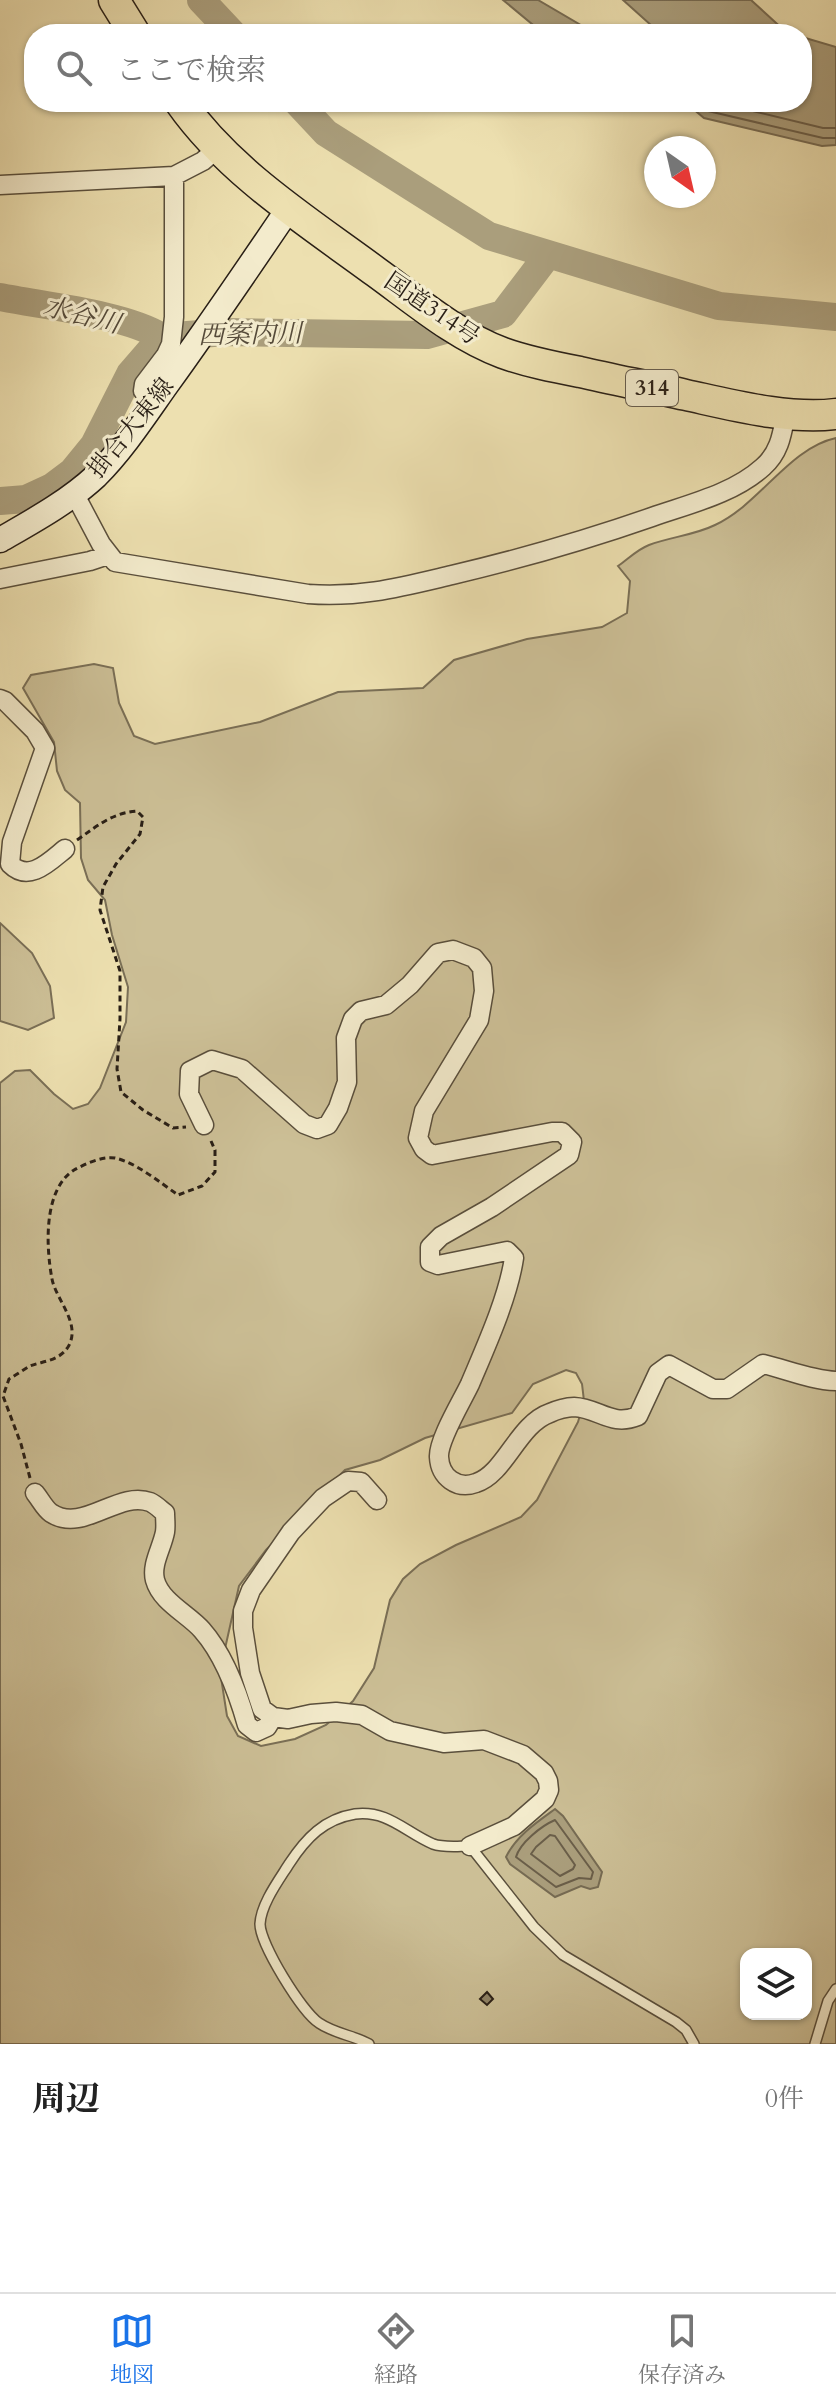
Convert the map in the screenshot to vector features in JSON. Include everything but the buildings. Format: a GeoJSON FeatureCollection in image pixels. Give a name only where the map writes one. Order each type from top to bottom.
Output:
{"type":"FeatureCollection","features":[{"type":"Feature","properties":{"kind":"highway"},"geometry":{"type":"LineString","coordinates":[[114,0],[129,24]]}},
{"type":"Feature","properties":{"kind":"highway","name":"国道314号"},"geometry":{"type":"LineString","coordinates":[[189,112],[242,171],[473,339],[504,353],[547,365],[748,408],[786,413],[836,414]]}},
{"type":"Feature","properties":{"kind":"main road","name":"掛合大東線"},"geometry":{"type":"LineString","coordinates":[[0,540],[43,515],[96,476],[196,345],[289,208]]}},
{"type":"Feature","properties":{"kind":"street"},"geometry":{"type":"LineString","coordinates":[[0,185],[174,176],[203,161],[219,147]]}},
{"type":"Feature","properties":{"kind":"street"},"geometry":{"type":"LineString","coordinates":[[154,403],[143,391],[144,384],[166,355],[174,325],[174,176]]}},
{"type":"Feature","properties":{"kind":"street"},"geometry":{"type":"LineString","coordinates":[[74,493],[108,555],[115,562],[308,594],[340,596],[377,592],[516,560],[725,492],[763,468],[779,448],[786,413]]}},
{"type":"Feature","properties":{"kind":"street"},"geometry":{"type":"LineString","coordinates":[[0,579],[108,555]]}},
{"type":"Feature","properties":{"kind":"street"},"geometry":{"type":"LineString","coordinates":[[0,699],[35,731],[45,748],[12,842],[10,864],[18,872],[29,873],[47,864],[65,849]]}},
{"type":"Feature","properties":{"kind":"street"},"geometry":{"type":"LineString","coordinates":[[204,1125],[189,1094],[190,1071],[212,1060],[242,1069],[304,1124],[317,1129],[328,1125],[347,1082],[346,1038],[353,1019],[361,1011],[386,1005],[410,985],[438,953],[453,950],[474,958],[482,968],[484,991],[479,1020],[424,1111],[418,1138],[432,1155],[552,1132],[562,1132],[572,1142],[569,1155],[492,1207],[441,1236],[430,1247],[430,1262],[438,1265],[507,1251],[514,1258],[510,1282],[438,1454],[441,1470],[452,1483],[466,1486],[480,1483],[535,1419],[551,1412],[574,1407],[625,1422],[638,1416],[658,1373],[669,1365],[713,1389],[727,1389],[763,1364],[816,1380],[836,1381]]}},
{"type":"Feature","properties":{"kind":"street"},"geometry":{"type":"LineString","coordinates":[[377,1500],[361,1482],[348,1481],[323,1498],[291,1532],[251,1590],[243,1611],[248,1658],[262,1709],[273,1717],[288,1719],[336,1712],[362,1715],[390,1731],[444,1743],[484,1740],[523,1755],[544,1773],[549,1790],[545,1799],[514,1826],[470,1846]]}},
{"type":"Feature","properties":{"kind":"street"},"geometry":{"type":"LineString","coordinates":[[35,1493],[51,1513],[72,1520],[125,1502],[149,1501],[165,1513],[165,1532],[156,1559],[154,1579],[161,1593],[203,1631],[239,1696],[247,1725],[256,1732],[267,1727],[273,1717]]}},
{"type":"Feature","properties":{"kind":"lane"},"geometry":{"type":"LineString","coordinates":[[369,2044],[336,2034],[315,2021],[273,1959],[260,1926],[263,1910],[304,1841],[327,1822],[376,1813],[436,1845],[470,1846],[534,1927],[563,1955],[592,1975],[676,2022],[686,2030],[694,2044]]}},
{"type":"Feature","properties":{"kind":"lane"},"geometry":{"type":"LineString","coordinates":[[815,2044],[828,2001],[836,1989]]}},
{"type":"Feature","properties":{"kind":"path"},"geometry":{"type":"LineString","coordinates":[[35,1493],[3,1396],[9,1379],[29,1367],[58,1357],[69,1346],[71,1329],[68,1314],[52,1282],[47,1228],[55,1193],[69,1173],[87,1162],[114,1157],[141,1170],[178,1195],[202,1186],[215,1172],[215,1150],[204,1125],[173,1128],[121,1092],[117,1069],[120,971],[100,910],[103,887],[116,864],[140,834],[143,817],[137,811],[120,812],[65,849]]}},
{"type":"Feature","properties":{"kind":"shaded area"},"geometry":{"type":"Polygon","coordinates":[[[836,438],[836,2044],[0,2044],[0,1083],[15,1071],[30,1070],[73,1109],[88,1104],[100,1088],[126,1022],[128,987],[105,900],[88,880],[81,858],[80,803],[65,790],[57,771],[54,742],[23,688],[31,675],[94,664],[113,668],[119,703],[134,736],[155,744],[260,722],[338,692],[423,688],[454,660],[527,639],[602,627],[627,613],[630,581],[618,566],[645,547],[691,534],[731,516],[803,453],[836,438]],[[566,1370],[533,1384],[512,1413],[425,1438],[380,1460],[345,1470],[266,1550],[239,1586],[220,1671],[227,1716],[238,1736],[261,1746],[295,1739],[326,1725],[353,1701],[374,1668],[390,1600],[403,1579],[420,1564],[456,1545],[521,1517],[537,1500],[578,1422],[584,1401],[582,1384],[576,1373],[566,1370]]]}},
{"type":"Feature","properties":{"kind":"shaded area"},"geometry":{"type":"Polygon","coordinates":[[[0,923],[32,953],[50,986],[54,1018],[28,1030],[0,1021],[0,923]]]}},
{"type":"Feature","properties":{"kind":"water"},"geometry":{"type":"Polygon","coordinates":[[[503,0],[538,0],[579,24],[532,24],[503,0]]]}},
{"type":"Feature","properties":{"kind":"water"},"geometry":{"type":"Polygon","coordinates":[[[623,0],[751,0],[777,24],[650,24],[623,0]]]}},
{"type":"Feature","properties":{"kind":"water"},"geometry":{"type":"Polygon","coordinates":[[[812,40],[836,47],[836,145],[822,146],[704,118],[697,112],[812,112],[812,40]]]}},
{"type":"Feature","properties":{"kind":"water"},"geometry":{"type":"Polygon","coordinates":[[[555,1809],[602,1872],[598,1887],[590,1889],[581,1886],[555,1897],[510,1864],[506,1857],[521,1836],[555,1809]]]}},
{"type":"Feature","properties":{"kind":"waterway"},"geometry":{"type":"LineString","coordinates":[[201,0],[224,24]]}},
{"type":"Feature","properties":{"kind":"waterway","name":"西案内川"},"geometry":{"type":"LineString","coordinates":[[306,112],[326,133],[489,236],[719,306],[836,317]]}},
{"type":"Feature","properties":{"kind":"waterway","name":"西案内川"},"geometry":{"type":"LineString","coordinates":[[0,501],[26,499],[52,487],[72,472],[94,445],[130,374],[162,337],[226,332],[427,335],[503,314],[547,256]]}},
{"type":"Feature","properties":{"kind":"waterway","name":"水谷川"},"geometry":{"type":"LineString","coordinates":[[0,297],[127,322],[162,337]]}}]}
